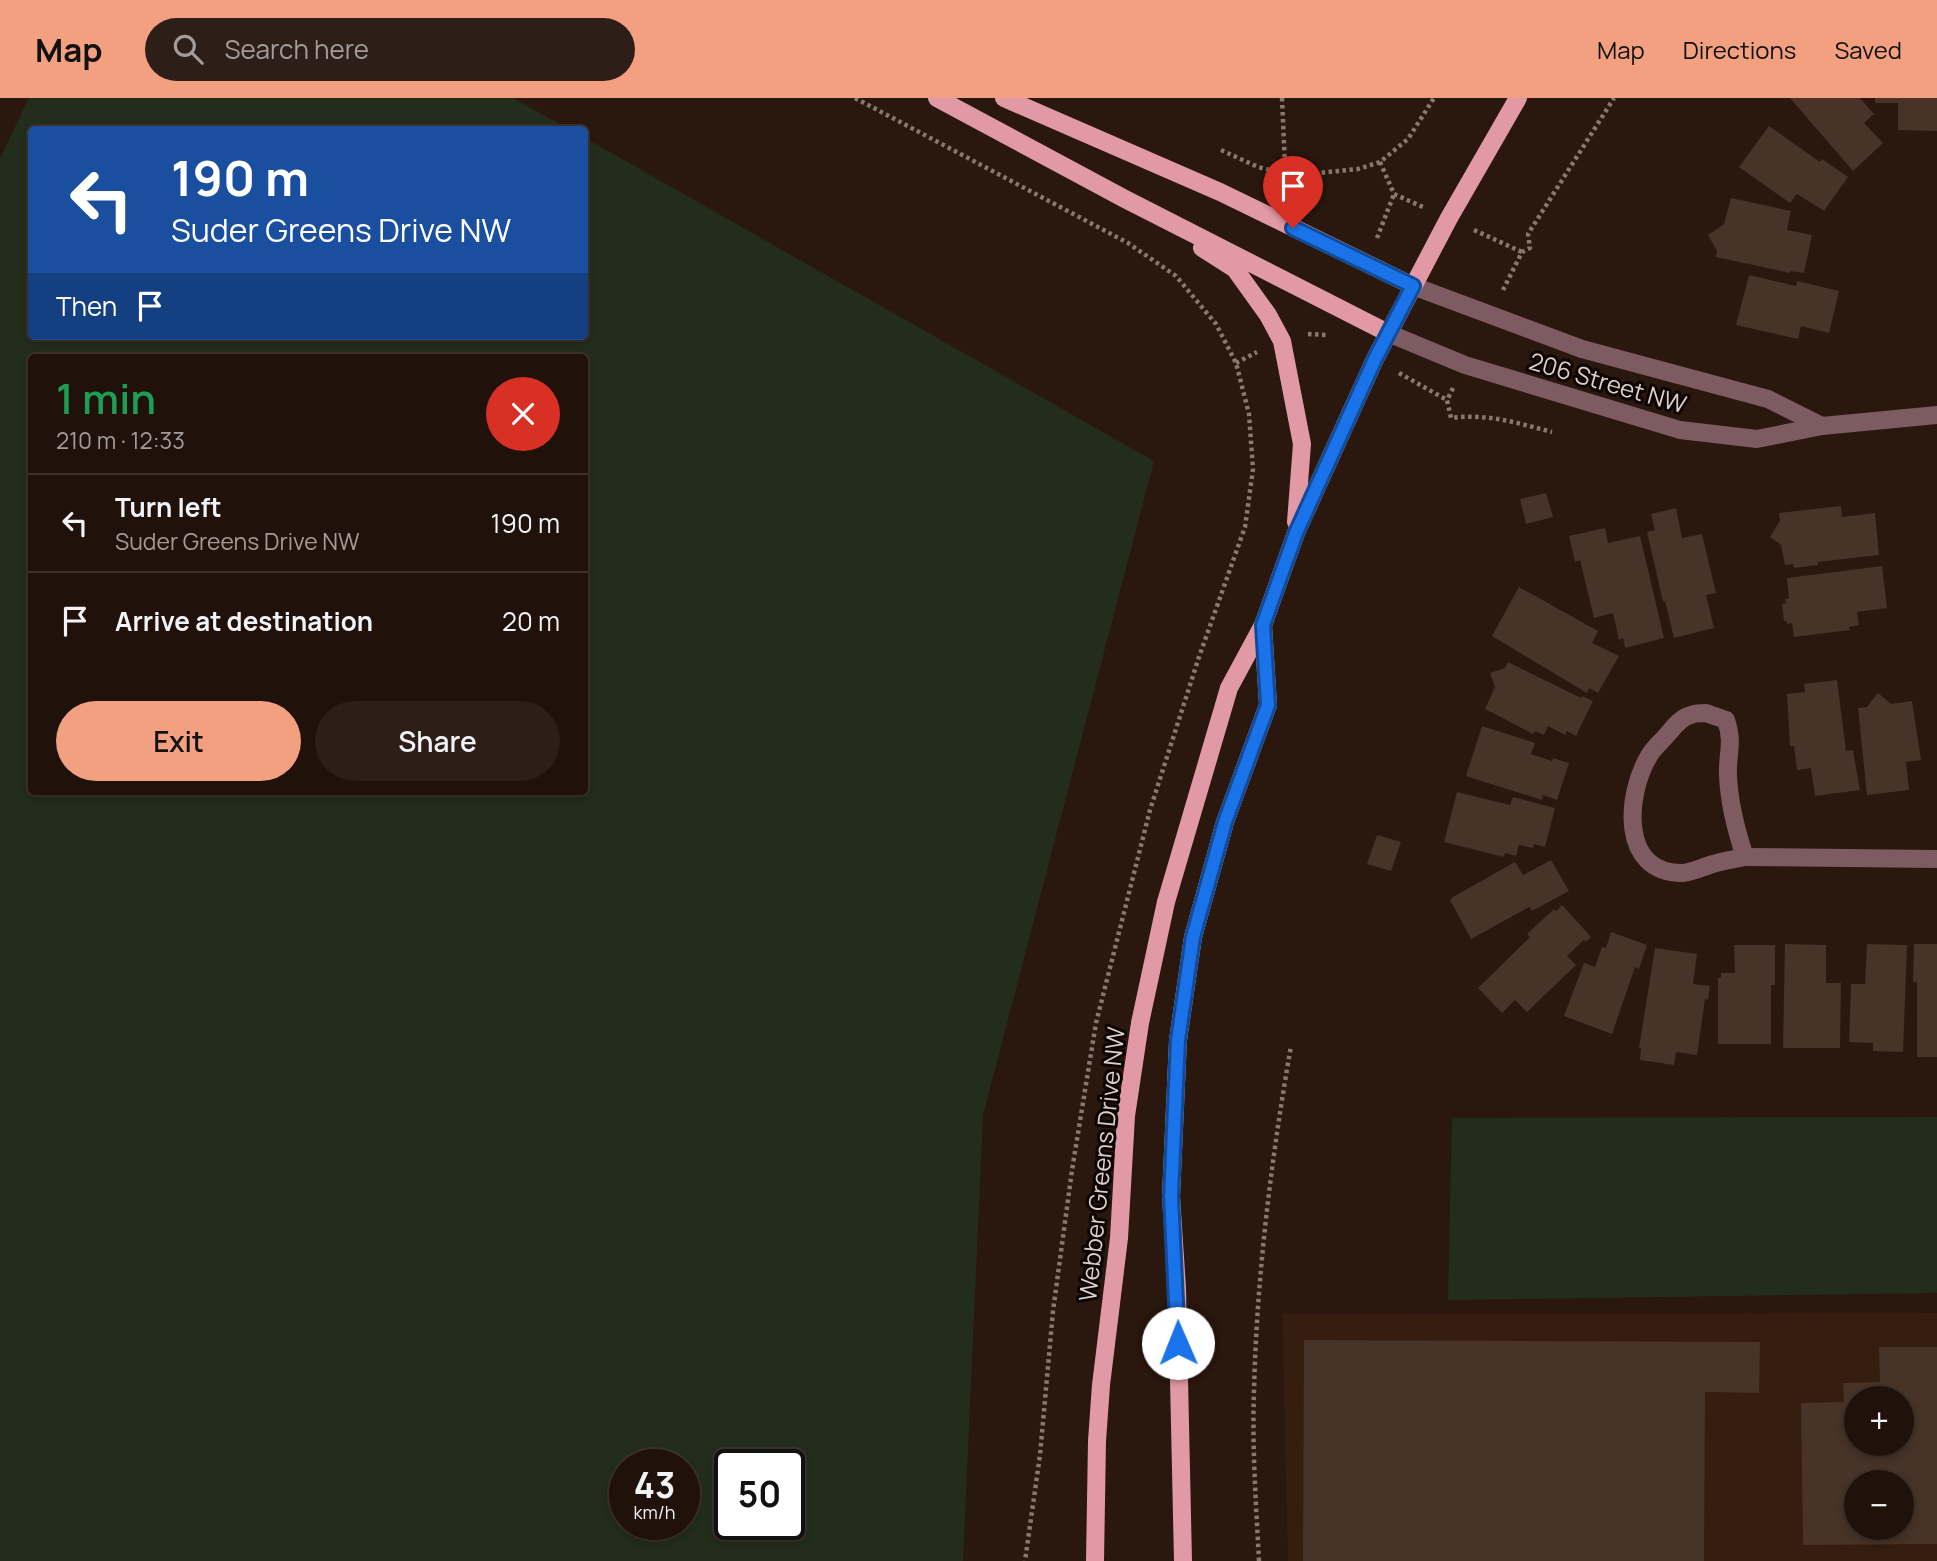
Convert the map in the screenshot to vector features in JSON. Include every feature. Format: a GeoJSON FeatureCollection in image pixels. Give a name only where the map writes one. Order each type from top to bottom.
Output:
{"type":"FeatureCollection","features":[{"type":"Feature","properties":{"kind":"main road"},"geometry":{"type":"LineString","coordinates":[[937,98],[1125,199],[1388,333]]}},
{"type":"Feature","properties":{"kind":"main road"},"geometry":{"type":"LineString","coordinates":[[1004,98],[1220,192],[1413,286]]}},
{"type":"Feature","properties":{"kind":"main road","name":"Webber Greens Drive NW"},"geometry":{"type":"LineString","coordinates":[[1095,1561],[1097,1441],[1119,1238],[1126,1116],[1140,1023],[1166,902],[1229,688],[1263,625],[1296,533],[1388,333],[1448,218],[1518,98]]}},
{"type":"Feature","properties":{"kind":"main road"},"geometry":{"type":"LineString","coordinates":[[1125,199],[1235,269],[1268,315],[1282,341],[1302,443],[1296,533]]}},
{"type":"Feature","properties":{"kind":"main road","name":"Webber Greens Drive NW"},"geometry":{"type":"LineString","coordinates":[[1183,1561],[1177,1288],[1171,1196],[1178,1040],[1193,937],[1225,822],[1268,705],[1263,625]]}},
{"type":"Feature","properties":{"kind":"street","name":"206 Street NW"},"geometry":{"type":"LineString","coordinates":[[1413,286],[1582,349],[1769,399],[1822,426]]}},
{"type":"Feature","properties":{"kind":"street","name":"206 Street NW"},"geometry":{"type":"LineString","coordinates":[[1388,333],[1465,365],[1680,430],[1757,439],[1822,426],[1937,415]]}},
{"type":"Feature","properties":{"kind":"street"},"geometry":{"type":"LineString","coordinates":[[1745,858],[1729,799],[1728,771],[1731,750],[1726,720],[1706,713],[1688,715],[1673,727],[1649,756],[1633,810],[1632,835],[1641,855],[1661,868],[1680,873],[1697,871],[1714,864],[1745,858],[1937,859]]}},
{"type":"Feature","properties":{"kind":"path"},"geometry":{"type":"LineString","coordinates":[[855,98],[1128,243],[1176,276],[1216,324],[1236,363],[1264,349]]}},
{"type":"Feature","properties":{"kind":"path"},"geometry":{"type":"LineString","coordinates":[[1282,98],[1286,189]]}},
{"type":"Feature","properties":{"kind":"path"},"geometry":{"type":"LineString","coordinates":[[1221,150],[1258,167],[1284,173],[1358,169],[1380,162],[1408,139],[1434,98]]}},
{"type":"Feature","properties":{"kind":"path"},"geometry":{"type":"LineString","coordinates":[[1522,252],[1530,248],[1528,234],[1614,98]]}},
{"type":"Feature","properties":{"kind":"path"},"geometry":{"type":"LineString","coordinates":[[1380,162],[1394,194]]}},
{"type":"Feature","properties":{"kind":"path"},"geometry":{"type":"LineString","coordinates":[[1447,400],[1451,418],[1465,416],[1504,419],[1552,432]]}},
{"type":"Feature","properties":{"kind":"path"},"geometry":{"type":"LineString","coordinates":[[1259,1561],[1254,1393],[1258,1298],[1269,1189],[1291,1046]]}},
{"type":"Feature","properties":{"kind":"shaded area"},"geometry":{"type":"Polygon","coordinates":[[[1937,1313],[1937,1561],[1288,1561],[1282,1314],[1937,1313]]]}},
{"type":"Feature","properties":{"kind":"green space"},"geometry":{"type":"Polygon","coordinates":[[[29,98],[513,98],[564,126],[28,126],[28,340],[588,340],[588,140],[1154,461],[983,1115],[963,1561],[0,1561],[0,158],[29,98]]]}},
{"type":"Feature","properties":{"kind":"green space"},"geometry":{"type":"Polygon","coordinates":[[[1937,1117],[1937,1293],[1448,1300],[1452,1118],[1937,1117]]]}},
{"type":"Feature","properties":{"kind":"building"},"geometry":{"type":"Polygon","coordinates":[[[1790,98],[1860,98],[1874,114],[1864,123],[1883,143],[1853,171],[1790,98]]]}},
{"type":"Feature","properties":{"kind":"building"},"geometry":{"type":"Polygon","coordinates":[[[1875,98],[1937,98],[1937,131],[1898,130],[1898,103],[1875,103],[1875,98]]]}},
{"type":"Feature","properties":{"kind":"building"},"geometry":{"type":"Polygon","coordinates":[[[1769,126],[1820,162],[1822,159],[1848,177],[1824,211],[1797,194],[1790,203],[1739,167],[1769,126]]]}},
{"type":"Feature","properties":{"kind":"building"},"geometry":{"type":"Polygon","coordinates":[[[1731,198],[1791,211],[1787,230],[1812,235],[1804,273],[1790,273],[1716,257],[1717,251],[1708,235],[1724,224],[1731,198]]]}},
{"type":"Feature","properties":{"kind":"building"},"geometry":{"type":"Polygon","coordinates":[[[1749,275],[1796,286],[1797,281],[1839,291],[1829,333],[1801,326],[1798,339],[1736,325],[1749,275]]]}},
{"type":"Feature","properties":{"kind":"building"},"geometry":{"type":"Polygon","coordinates":[[[1546,493],[1553,517],[1526,524],[1520,499],[1546,493]]]}},
{"type":"Feature","properties":{"kind":"building"},"geometry":{"type":"Polygon","coordinates":[[[1841,506],[1842,517],[1875,513],[1879,555],[1818,562],[1818,565],[1794,568],[1793,564],[1785,565],[1781,545],[1770,537],[1780,521],[1779,513],[1841,506]]]}},
{"type":"Feature","properties":{"kind":"building"},"geometry":{"type":"Polygon","coordinates":[[[1676,508],[1682,538],[1702,534],[1716,593],[1706,595],[1714,628],[1674,638],[1647,532],[1655,530],[1651,514],[1676,508]]]}},
{"type":"Feature","properties":{"kind":"building"},"geometry":{"type":"Polygon","coordinates":[[[1605,528],[1608,543],[1640,536],[1664,638],[1625,648],[1623,638],[1619,640],[1613,613],[1594,618],[1580,560],[1575,562],[1569,536],[1605,528]]]}},
{"type":"Feature","properties":{"kind":"building"},"geometry":{"type":"Polygon","coordinates":[[[1882,566],[1887,608],[1857,612],[1859,625],[1849,627],[1850,630],[1794,637],[1792,623],[1787,624],[1787,621],[1784,621],[1782,604],[1789,598],[1787,578],[1882,566]]]}},
{"type":"Feature","properties":{"kind":"building"},"geometry":{"type":"Polygon","coordinates":[[[1519,587],[1598,631],[1592,643],[1619,656],[1598,693],[1589,688],[1587,693],[1492,636],[1519,587]]]}},
{"type":"Feature","properties":{"kind":"building"},"geometry":{"type":"Polygon","coordinates":[[[1508,662],[1581,698],[1582,696],[1593,701],[1576,736],[1567,731],[1565,735],[1548,726],[1544,735],[1535,731],[1533,734],[1485,709],[1495,687],[1490,673],[1505,668],[1508,662]]]}},
{"type":"Feature","properties":{"kind":"building"},"geometry":{"type":"Polygon","coordinates":[[[1837,680],[1846,751],[1853,750],[1860,790],[1815,796],[1811,768],[1797,770],[1794,746],[1790,746],[1787,694],[1805,692],[1804,684],[1837,680]]]}},
{"type":"Feature","properties":{"kind":"building"},"geometry":{"type":"Polygon","coordinates":[[[1878,693],[1891,704],[1912,701],[1921,760],[1906,762],[1909,790],[1867,795],[1858,708],[1867,707],[1878,693]]]}},
{"type":"Feature","properties":{"kind":"building"},"geometry":{"type":"Polygon","coordinates":[[[1482,726],[1535,743],[1531,754],[1569,763],[1557,800],[1543,795],[1542,800],[1466,776],[1482,726]]]}},
{"type":"Feature","properties":{"kind":"building"},"geometry":{"type":"Polygon","coordinates":[[[1457,792],[1510,805],[1513,797],[1555,808],[1545,847],[1534,844],[1533,848],[1519,845],[1516,856],[1505,853],[1504,857],[1444,842],[1457,792]]]}},
{"type":"Feature","properties":{"kind":"building"},"geometry":{"type":"Polygon","coordinates":[[[1377,835],[1401,842],[1391,871],[1367,864],[1377,835]]]}},
{"type":"Feature","properties":{"kind":"building"},"geometry":{"type":"Polygon","coordinates":[[[1551,860],[1569,891],[1532,911],[1529,907],[1471,939],[1450,900],[1453,897],[1515,862],[1523,875],[1551,860]]]}},
{"type":"Feature","properties":{"kind":"building"},"geometry":{"type":"Polygon","coordinates":[[[1562,905],[1591,937],[1567,956],[1576,965],[1527,1012],[1515,1000],[1502,1013],[1478,988],[1530,937],[1527,934],[1562,905]]]}},
{"type":"Feature","properties":{"kind":"building"},"geometry":{"type":"Polygon","coordinates":[[[1611,932],[1647,945],[1639,969],[1635,967],[1612,1034],[1564,1016],[1584,963],[1595,967],[1602,947],[1606,948],[1611,932]]]}},
{"type":"Feature","properties":{"kind":"building"},"geometry":{"type":"Polygon","coordinates":[[[1785,944],[1826,945],[1826,983],[1841,983],[1840,1048],[1783,1048],[1785,944]]]}},
{"type":"Feature","properties":{"kind":"building"},"geometry":{"type":"Polygon","coordinates":[[[1867,944],[1907,945],[1903,1052],[1873,1051],[1873,1043],[1849,1042],[1851,984],[1865,984],[1867,944]]]}},
{"type":"Feature","properties":{"kind":"building"},"geometry":{"type":"Polygon","coordinates":[[[1914,944],[1937,944],[1937,1057],[1917,1057],[1914,944]]]}},
{"type":"Feature","properties":{"kind":"building"},"geometry":{"type":"Polygon","coordinates":[[[1734,945],[1775,945],[1775,985],[1771,985],[1771,1044],[1718,1044],[1718,978],[1721,978],[1721,973],[1735,973],[1734,945]]]}},
{"type":"Feature","properties":{"kind":"building"},"geometry":{"type":"Polygon","coordinates":[[[1655,948],[1697,954],[1693,984],[1710,986],[1708,1000],[1705,999],[1697,1055],[1676,1052],[1674,1065],[1640,1060],[1639,1048],[1655,948]]]}},
{"type":"Feature","properties":{"kind":"building"},"geometry":{"type":"Polygon","coordinates":[[[1304,1340],[1760,1342],[1759,1393],[1705,1392],[1704,1561],[1303,1561],[1304,1340]]]}},
{"type":"Feature","properties":{"kind":"building"},"geometry":{"type":"Polygon","coordinates":[[[1879,1347],[1937,1347],[1937,1544],[1803,1545],[1801,1403],[1844,1402],[1843,1383],[1880,1382],[1879,1347]]]}},
{"type":"Feature","properties":{"kind":"route"},"geometry":{"type":"LineString","coordinates":[[1178,1343],[1171,1196],[1178,1040],[1193,937],[1225,822],[1268,705],[1263,625],[1296,533],[1375,359],[1413,286],[1293,228]]}}]}
